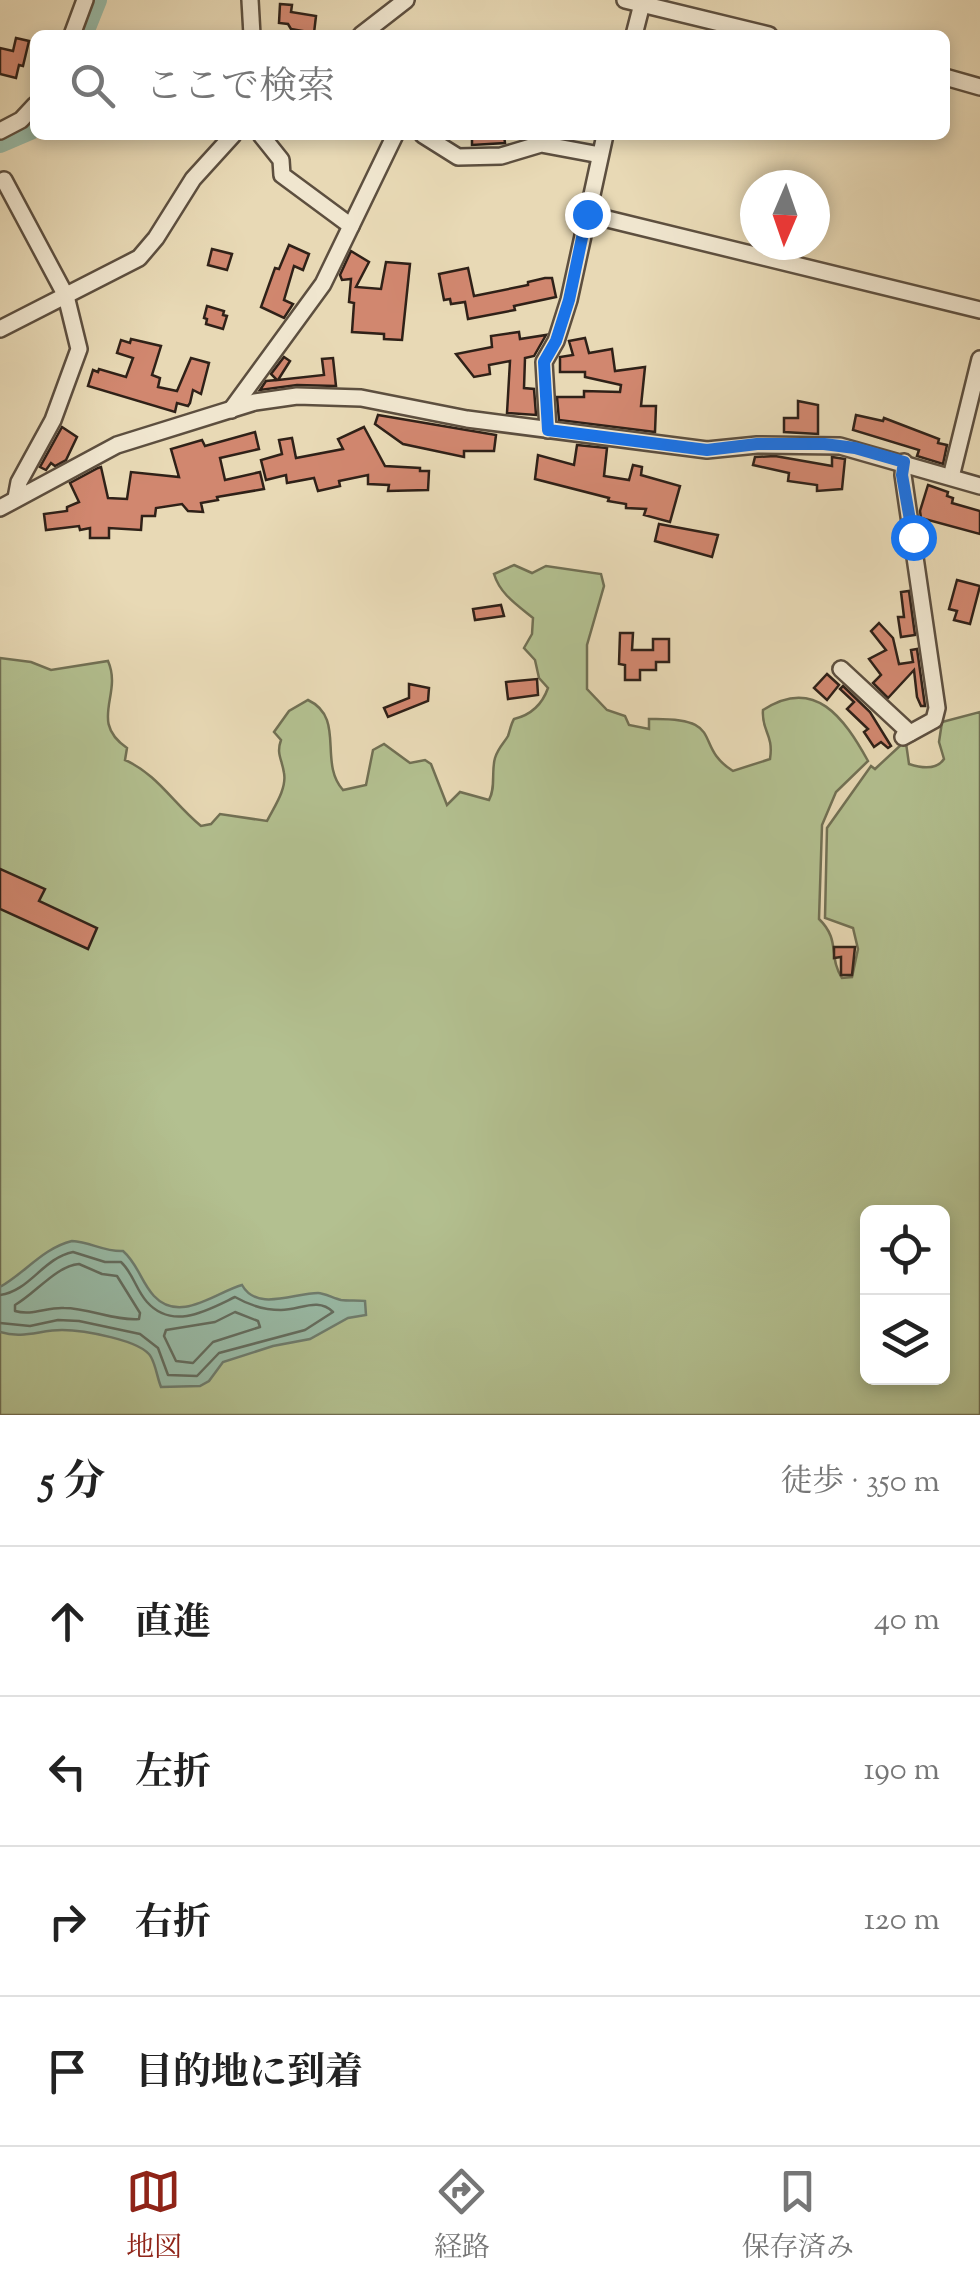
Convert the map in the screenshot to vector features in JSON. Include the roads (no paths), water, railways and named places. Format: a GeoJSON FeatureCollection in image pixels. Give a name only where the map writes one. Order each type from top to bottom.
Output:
{"type":"FeatureCollection","features":[{"type":"Feature","properties":{"kind":"street"},"geometry":{"type":"LineString","coordinates":[[74,30],[84,0]]}},
{"type":"Feature","properties":{"kind":"street"},"geometry":{"type":"LineString","coordinates":[[250,0],[252,30]]}},
{"type":"Feature","properties":{"kind":"street"},"geometry":{"type":"LineString","coordinates":[[367,30],[406,0]]}},
{"type":"Feature","properties":{"kind":"street"},"geometry":{"type":"LineString","coordinates":[[625,0],[750,30]]}},
{"type":"Feature","properties":{"kind":"street"},"geometry":{"type":"LineString","coordinates":[[635,30],[643,2]]}},
{"type":"Feature","properties":{"kind":"street"},"geometry":{"type":"LineString","coordinates":[[950,78],[980,87]]}},
{"type":"Feature","properties":{"kind":"street"},"geometry":{"type":"LineString","coordinates":[[0,131],[22,120],[30,111]]}},
{"type":"Feature","properties":{"kind":"street"},"geometry":{"type":"LineString","coordinates":[[0,330],[139,258],[194,179],[229,140]]}},
{"type":"Feature","properties":{"kind":"street"},"geometry":{"type":"LineString","coordinates":[[265,140],[282,160],[282,175],[351,226]]}},
{"type":"Feature","properties":{"kind":"street"},"geometry":{"type":"LineString","coordinates":[[231,410],[323,284],[394,140]]}},
{"type":"Feature","properties":{"kind":"street"},"geometry":{"type":"LineString","coordinates":[[431,140],[458,158],[501,156],[542,144],[600,155]]}},
{"type":"Feature","properties":{"kind":"street"},"geometry":{"type":"LineString","coordinates":[[548,430],[544,362],[556,341],[569,300],[604,140]]}},
{"type":"Feature","properties":{"kind":"street"},"geometry":{"type":"LineString","coordinates":[[4,180],[66,296],[80,350],[54,420],[19,482],[16,498]]}},
{"type":"Feature","properties":{"kind":"street"},"geometry":{"type":"LineString","coordinates":[[587,214],[980,310]]}},
{"type":"Feature","properties":{"kind":"street"},"geometry":{"type":"LineString","coordinates":[[950,477],[980,359]]}},
{"type":"Feature","properties":{"kind":"street"},"geometry":{"type":"LineString","coordinates":[[0,508],[117,444],[231,410],[298,396],[361,398],[466,418],[707,450],[757,444],[855,448],[980,486]]}},
{"type":"Feature","properties":{"kind":"street"},"geometry":{"type":"LineString","coordinates":[[841,669],[907,735],[934,720],[937,708],[902,475],[904,462]]}},
{"type":"Feature","properties":{"kind":"water"},"geometry":{"type":"Polygon","coordinates":[[[72,1241],[123,1251],[154,1296],[175,1307],[198,1304],[242,1285],[257,1298],[318,1293],[341,1300],[365,1301],[366,1315],[348,1318],[310,1339],[223,1362],[209,1381],[200,1386],[161,1387],[151,1357],[124,1341],[71,1330],[16,1335],[0,1332],[0,1287],[52,1249],[72,1241]]]}},
{"type":"Feature","properties":{"kind":"waterway"},"geometry":{"type":"LineString","coordinates":[[84,30],[96,0]]}},
{"type":"Feature","properties":{"kind":"waterway"},"geometry":{"type":"LineString","coordinates":[[0,142],[30,129]]}}]}
